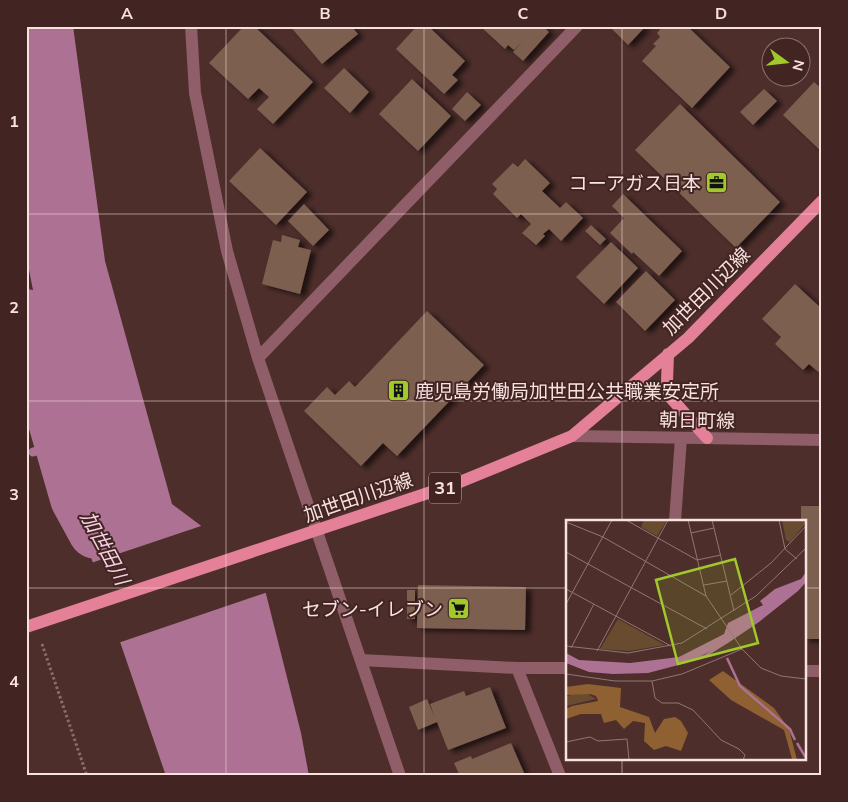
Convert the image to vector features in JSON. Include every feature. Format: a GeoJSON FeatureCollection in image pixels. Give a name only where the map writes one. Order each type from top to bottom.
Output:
{"type":"FeatureCollection","features":[{"type":"Feature","properties":{"kind":"main road","name":"加世田川辺線"},"geometry":{"type":"LineString","coordinates":[[35,624],[455,484],[572,436],[688,338],[822,201]]}},
{"type":"Feature","properties":{"kind":"main road"},"geometry":{"type":"LineString","coordinates":[[668,354],[667,382],[670,397],[707,438]]}},
{"type":"Feature","properties":{"kind":"street"},"geometry":{"type":"LineString","coordinates":[[191,26],[195,93],[227,251],[258,358],[400,776]]}},
{"type":"Feature","properties":{"kind":"street"},"geometry":{"type":"LineString","coordinates":[[258,358],[577,26]]}},
{"type":"Feature","properties":{"kind":"street","name":"朝日町線"},"geometry":{"type":"LineString","coordinates":[[572,436],[822,440]]}},
{"type":"Feature","properties":{"kind":"street"},"geometry":{"type":"LineString","coordinates":[[676,520],[681,438]]}},
{"type":"Feature","properties":{"kind":"street"},"geometry":{"type":"LineString","coordinates":[[361,660],[516,668],[566,668]]}},
{"type":"Feature","properties":{"kind":"street"},"geometry":{"type":"LineString","coordinates":[[516,668],[560,776]]}},
{"type":"Feature","properties":{"kind":"street"},"geometry":{"type":"LineString","coordinates":[[806,671],[822,671]]}},
{"type":"Feature","properties":{"kind":"path"},"geometry":{"type":"LineString","coordinates":[[35,624],[87,776]]}},
{"type":"Feature","properties":{"kind":"water"},"geometry":{"type":"Polygon","coordinates":[[[26,26],[73,26],[105,261],[172,504],[260,570],[301,733],[309,776],[166,776],[80,525],[26,255],[26,26]]]}},
{"type":"Feature","properties":{"kind":"pier"},"geometry":{"type":"Polygon","coordinates":[[[204,525],[262,568],[268,592],[118,643],[91,563],[204,525]]]}},
{"type":"Feature","properties":{"kind":"building"},"geometry":{"type":"Polygon","coordinates":[[[244,26],[254,26],[313,82],[273,124],[257,109],[269,97],[259,88],[248,99],[209,63],[244,26]]]}},
{"type":"Feature","properties":{"kind":"building"},"geometry":{"type":"Polygon","coordinates":[[[290,26],[351,26],[358,34],[322,64],[290,26]]]}},
{"type":"Feature","properties":{"kind":"building"},"geometry":{"type":"Polygon","coordinates":[[[417,26],[428,26],[465,61],[452,75],[458,80],[444,94],[396,49],[417,26]]]}},
{"type":"Feature","properties":{"kind":"building"},"geometry":{"type":"Polygon","coordinates":[[[482,26],[543,26],[549,32],[523,61],[513,52],[523,41],[514,50],[508,45],[505,49],[482,26]]]}},
{"type":"Feature","properties":{"kind":"building"},"geometry":{"type":"Polygon","coordinates":[[[613,26],[645,27],[628,45],[611,28],[613,26]]]}},
{"type":"Feature","properties":{"kind":"building"},"geometry":{"type":"Polygon","coordinates":[[[663,26],[687,26],[730,67],[692,108],[642,61],[656,46],[653,44],[660,37],[657,33],[663,26]]]}},
{"type":"Feature","properties":{"kind":"building"},"geometry":{"type":"Polygon","coordinates":[[[344,68],[369,92],[350,113],[324,88],[344,68]]]}},
{"type":"Feature","properties":{"kind":"building"},"geometry":{"type":"Polygon","coordinates":[[[412,79],[451,116],[418,151],[379,114],[412,79]]]}},
{"type":"Feature","properties":{"kind":"building"},"geometry":{"type":"Polygon","coordinates":[[[814,82],[822,89],[822,152],[783,115],[814,82]]]}},
{"type":"Feature","properties":{"kind":"building"},"geometry":{"type":"Polygon","coordinates":[[[764,89],[777,101],[753,125],[740,112],[764,89]]]}},
{"type":"Feature","properties":{"kind":"building"},"geometry":{"type":"Polygon","coordinates":[[[467,92],[481,105],[465,121],[452,109],[467,92]]]}},
{"type":"Feature","properties":{"kind":"building"},"geometry":{"type":"Polygon","coordinates":[[[680,104],[780,202],[736,248],[635,150],[680,104]]]}},
{"type":"Feature","properties":{"kind":"building"},"geometry":{"type":"Polygon","coordinates":[[[260,148],[307,192],[276,225],[229,181],[260,148]]]}},
{"type":"Feature","properties":{"kind":"building"},"geometry":{"type":"Polygon","coordinates":[[[525,159],[550,183],[542,191],[560,208],[566,202],[583,218],[561,241],[549,229],[543,234],[545,236],[536,245],[522,233],[531,224],[521,214],[517,218],[493,194],[497,189],[492,184],[513,163],[518,167],[525,159]]]}},
{"type":"Feature","properties":{"kind":"building"},"geometry":{"type":"Polygon","coordinates":[[[623,194],[682,251],[659,276],[610,233],[624,218],[612,206],[623,194]]]}},
{"type":"Feature","properties":{"kind":"building"},"geometry":{"type":"Polygon","coordinates":[[[304,204],[329,230],[313,246],[288,221],[304,204]]]}},
{"type":"Feature","properties":{"kind":"building"},"geometry":{"type":"Polygon","coordinates":[[[591,225],[606,239],[600,245],[585,231],[591,225]]]}},
{"type":"Feature","properties":{"kind":"building"},"geometry":{"type":"Polygon","coordinates":[[[282,235],[300,240],[298,247],[311,250],[300,294],[262,284],[273,240],[281,242],[282,235]]]}},
{"type":"Feature","properties":{"kind":"building"},"geometry":{"type":"Polygon","coordinates":[[[611,242],[638,268],[604,304],[576,277],[611,242]]]}},
{"type":"Feature","properties":{"kind":"building"},"geometry":{"type":"Polygon","coordinates":[[[646,271],[675,300],[645,331],[616,302],[646,271]]]}},
{"type":"Feature","properties":{"kind":"building"},"geometry":{"type":"Polygon","coordinates":[[[795,284],[822,309],[822,375],[809,364],[803,370],[775,344],[781,337],[762,319],[795,284]]]}},
{"type":"Feature","properties":{"kind":"building","name":"鹿児島労働局加世田公共職業安定所"},"geometry":{"type":"Polygon","coordinates":[[[427,311],[484,365],[397,456],[383,443],[361,466],[304,411],[327,387],[335,395],[349,381],[355,387],[427,311]]]}},
{"type":"Feature","properties":{"kind":"building"},"geometry":{"type":"Polygon","coordinates":[[[801,506],[822,506],[822,639],[806,639],[806,520],[801,520],[801,506]]]}},
{"type":"Feature","properties":{"kind":"building"},"geometry":{"type":"Polygon","coordinates":[[[418,585],[526,587],[525,630],[417,628],[418,585]]]}},
{"type":"Feature","properties":{"kind":"building"},"geometry":{"type":"Polygon","coordinates":[[[407,590],[415,590],[415,619],[407,619],[407,590]]]}},
{"type":"Feature","properties":{"kind":"building"},"geometry":{"type":"Polygon","coordinates":[[[490,687],[506,728],[448,750],[437,722],[418,730],[409,707],[427,699],[435,718],[430,704],[464,691],[466,696],[490,687]]]}},
{"type":"Feature","properties":{"kind":"building"},"geometry":{"type":"Polygon","coordinates":[[[511,743],[525,775],[460,776],[454,763],[471,756],[472,759],[511,743]]]}},
{"type":"Feature","properties":{"kind":"waterway","name":"加世田川"},"geometry":{"type":"LineString","coordinates":[[26,317],[78,498],[96,531]]}},
{"type":"Feature","properties":{"kind":"waterway"},"geometry":{"type":"LineString","coordinates":[[33,452],[63,444]]}},
{"type":"Feature","properties":{"kind":"place","name":"コーアガス日本"},"geometry":{"type":"Point","coordinates":[717,183]}},
{"type":"Feature","properties":{"kind":"place","name":"鹿児島労働局加世田公共職業安定所"},"geometry":{"type":"Point","coordinates":[399,391]}},
{"type":"Feature","properties":{"kind":"place","name":"セブン-イレブン"},"geometry":{"type":"Point","coordinates":[459,609]}}]}
